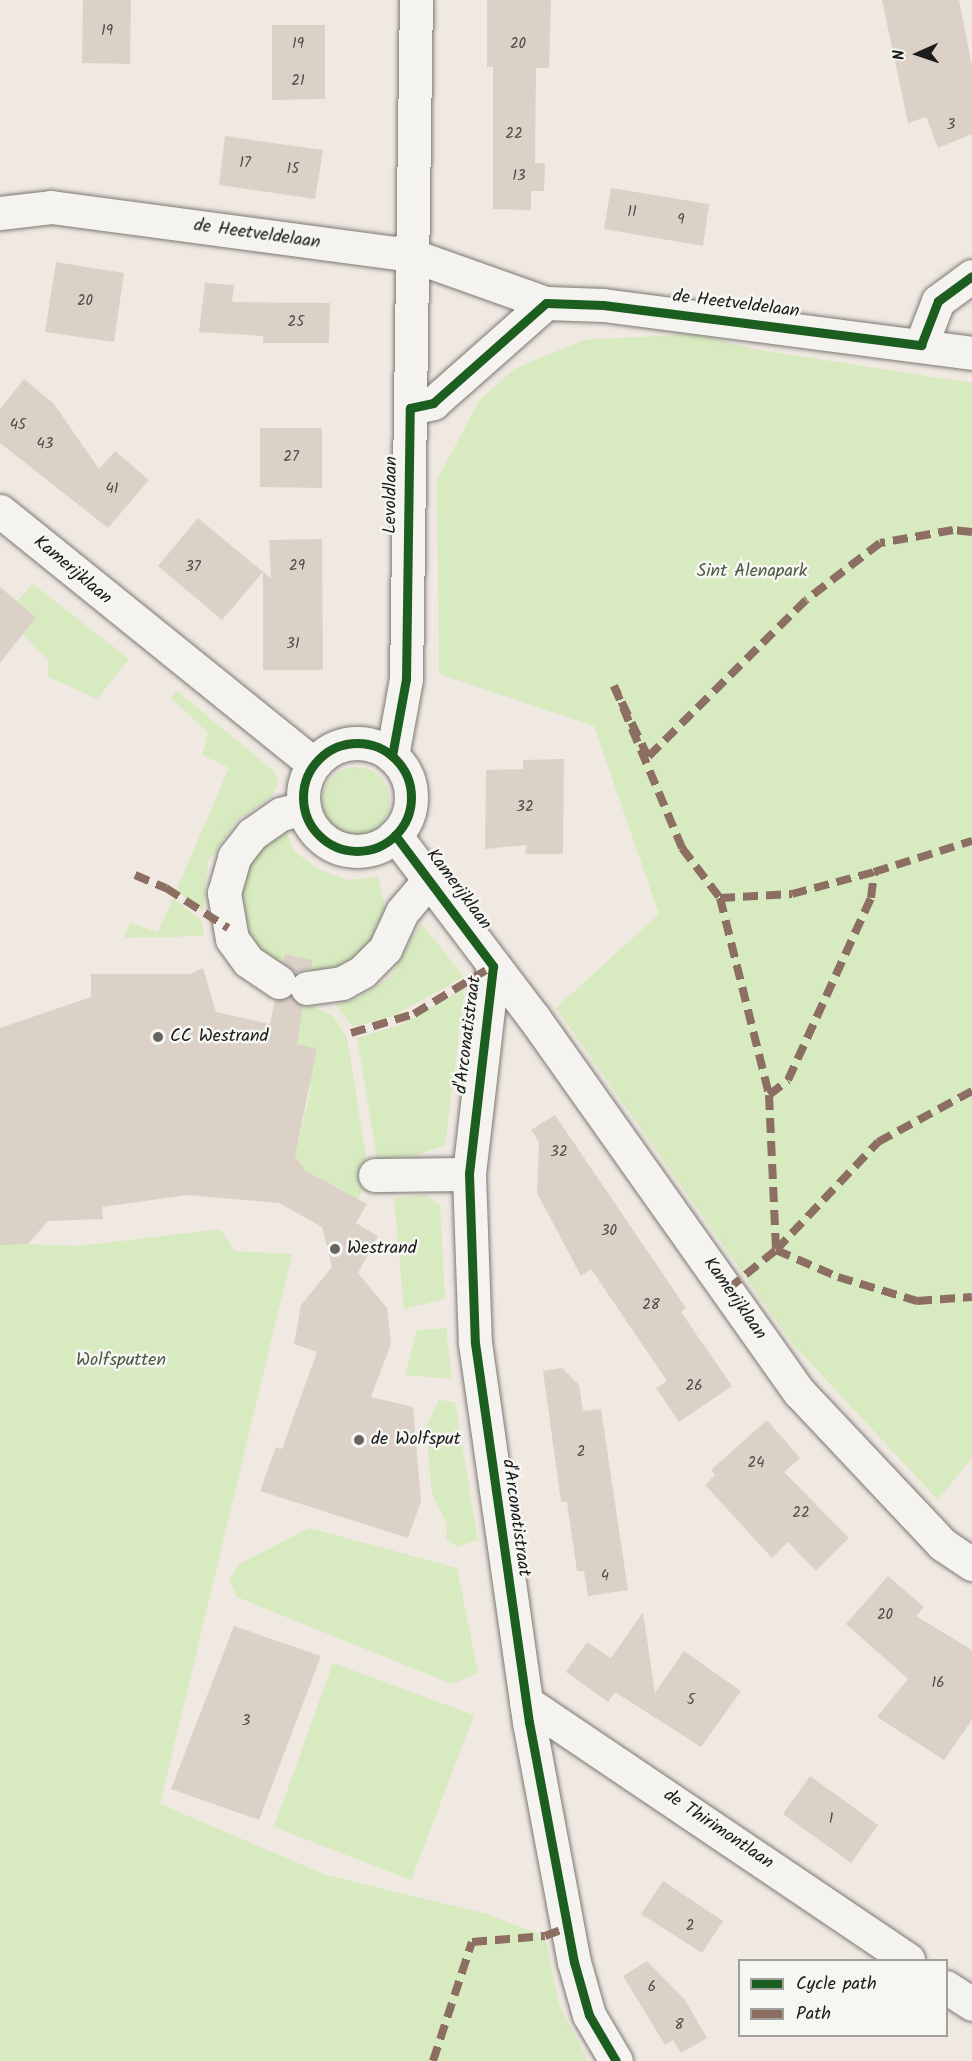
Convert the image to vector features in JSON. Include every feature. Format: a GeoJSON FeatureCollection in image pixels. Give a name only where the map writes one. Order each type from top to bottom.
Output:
{"type":"FeatureCollection","features":[{"type":"Feature","properties":{"kind":"street","name":"Levoldlaan"},"geometry":{"type":"LineString","coordinates":[[392,756],[406,679],[416,0]]}},
{"type":"Feature","properties":{"kind":"street","name":"de Heetveldelaan"},"geometry":{"type":"LineString","coordinates":[[0,213],[51,207],[411,255],[546,303],[603,305],[972,353]]}},
{"type":"Feature","properties":{"kind":"street"},"geometry":{"type":"LineString","coordinates":[[921,345],[938,301],[972,276]]}},
{"type":"Feature","properties":{"kind":"street"},"geometry":{"type":"LineString","coordinates":[[410,408],[434,403],[546,303]]}},
{"type":"Feature","properties":{"kind":"street","name":"Kamerijklaan"},"geometry":{"type":"LineString","coordinates":[[0,511],[314,764]]}},
{"type":"Feature","properties":{"kind":"street"},"geometry":{"type":"LineString","coordinates":[[349,743],[371,743],[392,756],[410,778],[412,796],[409,814],[395,835],[368,849],[338,847],[316,833],[304,808],[305,782],[314,764],[349,743]]}},
{"type":"Feature","properties":{"kind":"street"},"geometry":{"type":"LineString","coordinates":[[304,808],[281,814],[252,834],[234,857],[224,893],[232,939],[249,961],[293,985],[342,983],[362,972],[385,949],[402,912],[429,880]]}},
{"type":"Feature","properties":{"kind":"street","name":"Kamerijklaan"},"geometry":{"type":"LineString","coordinates":[[395,835],[493,966],[799,1392],[942,1544],[972,1564]]}},
{"type":"Feature","properties":{"kind":"street","name":"d'Arconatistraat"},"geometry":{"type":"LineString","coordinates":[[493,966],[469,1174],[475,1343],[526,1702],[581,1990],[616,2061]]}},
{"type":"Feature","properties":{"kind":"street"},"geometry":{"type":"LineString","coordinates":[[375,1175],[469,1174]]}},
{"type":"Feature","properties":{"kind":"street","name":"de Thirimontlaan"},"geometry":{"type":"LineString","coordinates":[[526,1702],[907,1959]]}},
{"type":"Feature","properties":{"kind":"street"},"geometry":{"type":"LineString","coordinates":[[948,1988],[972,2004]]}},
{"type":"Feature","properties":{"kind":"green space","name":"Sint Alenapark"},"geometry":{"type":"Polygon","coordinates":[[[693,334],[754,349],[972,383],[972,1458],[938,1500],[792,1343],[556,1008],[659,914],[594,726],[439,674],[437,480],[479,401],[514,369],[584,340],[693,334]]]}},
{"type":"Feature","properties":{"kind":"green space"},"geometry":{"type":"Polygon","coordinates":[[[33,584],[129,659],[97,699],[47,676],[49,661],[23,634],[36,616],[17,601],[33,584]]]}},
{"type":"Feature","properties":{"kind":"green space"},"geometry":{"type":"Polygon","coordinates":[[[177,691],[274,771],[278,783],[271,797],[237,820],[208,862],[203,911],[176,891],[229,768],[202,755],[208,733],[171,698],[177,691]]]}},
{"type":"Feature","properties":{"kind":"green space"},"geometry":{"type":"Polygon","coordinates":[[[356,767],[369,770],[380,777],[387,788],[390,801],[387,814],[380,825],[369,832],[356,835],[343,832],[332,825],[325,814],[322,801],[325,788],[332,777],[343,770],[356,767]]]}},
{"type":"Feature","properties":{"kind":"green space"},"geometry":{"type":"Polygon","coordinates":[[[285,829],[294,851],[318,869],[348,880],[378,877],[387,915],[361,959],[309,978],[313,960],[285,954],[281,971],[237,927],[245,860],[285,829]]]}},
{"type":"Feature","properties":{"kind":"green space"},"geometry":{"type":"Polygon","coordinates":[[[173,898],[202,921],[204,936],[124,938],[130,923],[158,932],[173,898]]]}},
{"type":"Feature","properties":{"kind":"green space"},"geometry":{"type":"Polygon","coordinates":[[[421,923],[464,977],[391,1017],[353,1027],[335,1004],[360,997],[390,977],[421,923]]]}},
{"type":"Feature","properties":{"kind":"green space"},"geometry":{"type":"Polygon","coordinates":[[[465,988],[445,1145],[414,1156],[377,1159],[357,1038],[400,1025],[465,988]]]}},
{"type":"Feature","properties":{"kind":"green space"},"geometry":{"type":"Polygon","coordinates":[[[303,1002],[333,1016],[347,1038],[372,1194],[362,1191],[358,1200],[306,1171],[295,1156],[311,1087],[305,1086],[297,1044],[303,1002]]]}},
{"type":"Feature","properties":{"kind":"green space"},"geometry":{"type":"Polygon","coordinates":[[[425,1195],[440,1205],[445,1299],[404,1309],[394,1198],[425,1195]]]}},
{"type":"Feature","properties":{"kind":"green space","name":"Wolfsputten"},"geometry":{"type":"Polygon","coordinates":[[[220,1229],[235,1251],[292,1254],[160,1804],[326,1875],[487,1914],[545,1936],[559,2005],[588,2061],[0,2061],[0,1243],[79,1246],[220,1229]]]}},
{"type":"Feature","properties":{"kind":"green space"},"geometry":{"type":"Polygon","coordinates":[[[446,1328],[452,1379],[405,1375],[417,1330],[446,1328]]]}},
{"type":"Feature","properties":{"kind":"green space"},"geometry":{"type":"Polygon","coordinates":[[[439,1400],[455,1402],[478,1540],[457,1547],[446,1538],[447,1524],[432,1494],[426,1427],[439,1400]]]}},
{"type":"Feature","properties":{"kind":"green space"},"geometry":{"type":"Polygon","coordinates":[[[309,1528],[457,1568],[478,1673],[452,1684],[237,1597],[229,1581],[238,1565],[309,1528]]]}},
{"type":"Feature","properties":{"kind":"green space"},"geometry":{"type":"Polygon","coordinates":[[[333,1663],[474,1715],[411,1880],[274,1827],[333,1663]]]}},
{"type":"Feature","properties":{"kind":"building"},"geometry":{"type":"Polygon","coordinates":[[[83,0],[131,0],[130,64],[82,63],[83,0]]]}},
{"type":"Feature","properties":{"kind":"building"},"geometry":{"type":"Polygon","coordinates":[[[487,0],[551,0],[549,68],[536,68],[535,163],[545,163],[544,191],[531,191],[531,210],[493,209],[493,67],[487,67],[487,0]]]}},
{"type":"Feature","properties":{"kind":"building"},"geometry":{"type":"Polygon","coordinates":[[[882,0],[959,0],[972,66],[972,134],[938,148],[926,117],[908,123],[882,0]]]}},
{"type":"Feature","properties":{"kind":"building"},"geometry":{"type":"Polygon","coordinates":[[[272,25],[325,25],[325,99],[272,100],[272,25]]]}},
{"type":"Feature","properties":{"kind":"building"},"geometry":{"type":"Polygon","coordinates":[[[225,136],[323,150],[315,199],[219,185],[225,136]]]}},
{"type":"Feature","properties":{"kind":"building"},"geometry":{"type":"Polygon","coordinates":[[[611,188],[709,204],[703,246],[604,229],[611,188]]]}},
{"type":"Feature","properties":{"kind":"building"},"geometry":{"type":"Polygon","coordinates":[[[56,262],[124,273],[114,342],[45,332],[56,262]]]}},
{"type":"Feature","properties":{"kind":"building"},"geometry":{"type":"Polygon","coordinates":[[[205,283],[234,285],[232,302],[330,303],[329,343],[263,343],[263,336],[199,332],[205,283]]]}},
{"type":"Feature","properties":{"kind":"building"},"geometry":{"type":"Polygon","coordinates":[[[24,379],[54,404],[99,469],[115,451],[149,480],[108,528],[0,443],[0,409],[24,379]]]}},
{"type":"Feature","properties":{"kind":"building"},"geometry":{"type":"Polygon","coordinates":[[[260,428],[322,428],[322,488],[260,487],[260,428]]]}},
{"type":"Feature","properties":{"kind":"building"},"geometry":{"type":"Polygon","coordinates":[[[198,518],[263,572],[222,620],[158,566],[198,518]]]}},
{"type":"Feature","properties":{"kind":"building"},"geometry":{"type":"Polygon","coordinates":[[[322,539],[323,670],[263,670],[263,572],[271,578],[269,540],[322,539]]]}},
{"type":"Feature","properties":{"kind":"building"},"geometry":{"type":"Polygon","coordinates":[[[0,587],[36,617],[0,663],[0,587]]]}},
{"type":"Feature","properties":{"kind":"building"},"geometry":{"type":"Polygon","coordinates":[[[564,759],[563,854],[525,854],[527,845],[485,849],[486,770],[523,769],[523,760],[564,759]]]}},
{"type":"Feature","properties":{"kind":"building"},"geometry":{"type":"Polygon","coordinates":[[[285,954],[313,960],[311,968],[296,973],[283,962],[285,954]]]}},
{"type":"Feature","properties":{"kind":"building","name":"Westrand"},"geometry":{"type":"Polygon","coordinates":[[[203,968],[216,1012],[270,1024],[275,1000],[291,996],[303,1006],[297,1044],[317,1049],[295,1156],[306,1171],[367,1204],[356,1223],[378,1236],[358,1273],[387,1308],[391,1344],[371,1397],[413,1407],[421,1501],[408,1538],[260,1491],[276,1447],[282,1449],[317,1352],[294,1344],[301,1305],[332,1267],[322,1227],[279,1203],[188,1195],[102,1207],[103,1219],[48,1221],[28,1244],[0,1245],[0,1028],[91,997],[91,974],[190,974],[203,968]]]}},
{"type":"Feature","properties":{"kind":"building"},"geometry":{"type":"Polygon","coordinates":[[[555,1115],[686,1308],[681,1312],[732,1386],[679,1422],[656,1388],[667,1381],[591,1269],[581,1276],[537,1193],[539,1142],[531,1130],[555,1115]]]}},
{"type":"Feature","properties":{"kind":"building"},"geometry":{"type":"Polygon","coordinates":[[[562,1368],[579,1385],[583,1411],[601,1409],[628,1590],[588,1596],[584,1571],[577,1571],[567,1502],[561,1502],[543,1371],[562,1368]]]}},
{"type":"Feature","properties":{"kind":"building"},"geometry":{"type":"Polygon","coordinates":[[[767,1420],[800,1458],[784,1472],[849,1538],[816,1571],[788,1542],[772,1558],[705,1485],[715,1475],[711,1470],[767,1420]]]}},
{"type":"Feature","properties":{"kind":"building"},"geometry":{"type":"Polygon","coordinates":[[[888,1576],[924,1607],[916,1616],[972,1650],[972,1720],[944,1760],[877,1717],[908,1679],[846,1624],[888,1576]]]}},
{"type":"Feature","properties":{"kind":"building"},"geometry":{"type":"Polygon","coordinates":[[[643,1612],[655,1693],[684,1651],[741,1691],[701,1747],[615,1692],[608,1702],[566,1672],[587,1642],[611,1658],[643,1612]]]}},
{"type":"Feature","properties":{"kind":"building"},"geometry":{"type":"Polygon","coordinates":[[[234,1626],[321,1656],[259,1820],[171,1789],[234,1626]]]}},
{"type":"Feature","properties":{"kind":"building"},"geometry":{"type":"Polygon","coordinates":[[[810,1776],[878,1825],[851,1863],[783,1814],[810,1776]]]}},
{"type":"Feature","properties":{"kind":"building"},"geometry":{"type":"Polygon","coordinates":[[[663,1881],[723,1921],[702,1953],[641,1914],[663,1881]]]}},
{"type":"Feature","properties":{"kind":"building"},"geometry":{"type":"Polygon","coordinates":[[[647,1961],[685,2000],[707,2038],[681,2053],[673,2040],[665,2045],[623,1976],[647,1961]]]}},
{"type":"Feature","properties":{"kind":"marked path"},"geometry":{"type":"LineString","coordinates":[[972,532],[953,530],[880,543],[806,600],[648,757],[614,686],[682,848],[720,898],[769,1095],[776,1250],[878,1142],[972,1091]]}},
{"type":"Feature","properties":{"kind":"marked path"},"geometry":{"type":"LineString","coordinates":[[769,1095],[788,1080],[871,898],[874,872],[972,841]]}},
{"type":"Feature","properties":{"kind":"marked path"},"geometry":{"type":"LineString","coordinates":[[720,898],[792,894],[874,872]]}},
{"type":"Feature","properties":{"kind":"marked path"},"geometry":{"type":"LineString","coordinates":[[135,875],[166,888],[228,928]]}},
{"type":"Feature","properties":{"kind":"marked path"},"geometry":{"type":"LineString","coordinates":[[351,1033],[414,1014],[493,966]]}},
{"type":"Feature","properties":{"kind":"marked path"},"geometry":{"type":"LineString","coordinates":[[728,1289],[776,1250],[838,1277],[917,1301],[972,1297]]}},
{"type":"Feature","properties":{"kind":"marked path"},"geometry":{"type":"LineString","coordinates":[[433,2061],[472,1942],[545,1936],[569,1927]]}},
{"type":"Feature","properties":{"kind":"cycle path"},"geometry":{"type":"LineString","coordinates":[[392,756],[406,679],[410,408],[433,403],[546,303],[603,305],[921,345],[938,301],[972,276]]}},
{"type":"Feature","properties":{"kind":"cycle path"},"geometry":{"type":"LineString","coordinates":[[357,743],[378,747],[395,759],[407,776],[411,797],[407,818],[395,835],[378,847],[357,851],[336,847],[319,835],[307,818],[303,797],[307,776],[319,759],[336,747],[357,743]]}},
{"type":"Feature","properties":{"kind":"cycle path"},"geometry":{"type":"LineString","coordinates":[[395,835],[493,966],[469,1174],[475,1343],[529,1722],[574,1962],[589,2015],[616,2061]]}},
{"type":"Feature","properties":{"kind":"place","name":"CC Westrand"},"geometry":{"type":"Point","coordinates":[158,1037]}},
{"type":"Feature","properties":{"kind":"place","name":"Westrand"},"geometry":{"type":"Point","coordinates":[335,1249]}},
{"type":"Feature","properties":{"kind":"place","name":"de Wolfsput"},"geometry":{"type":"Point","coordinates":[359,1440]}}]}
